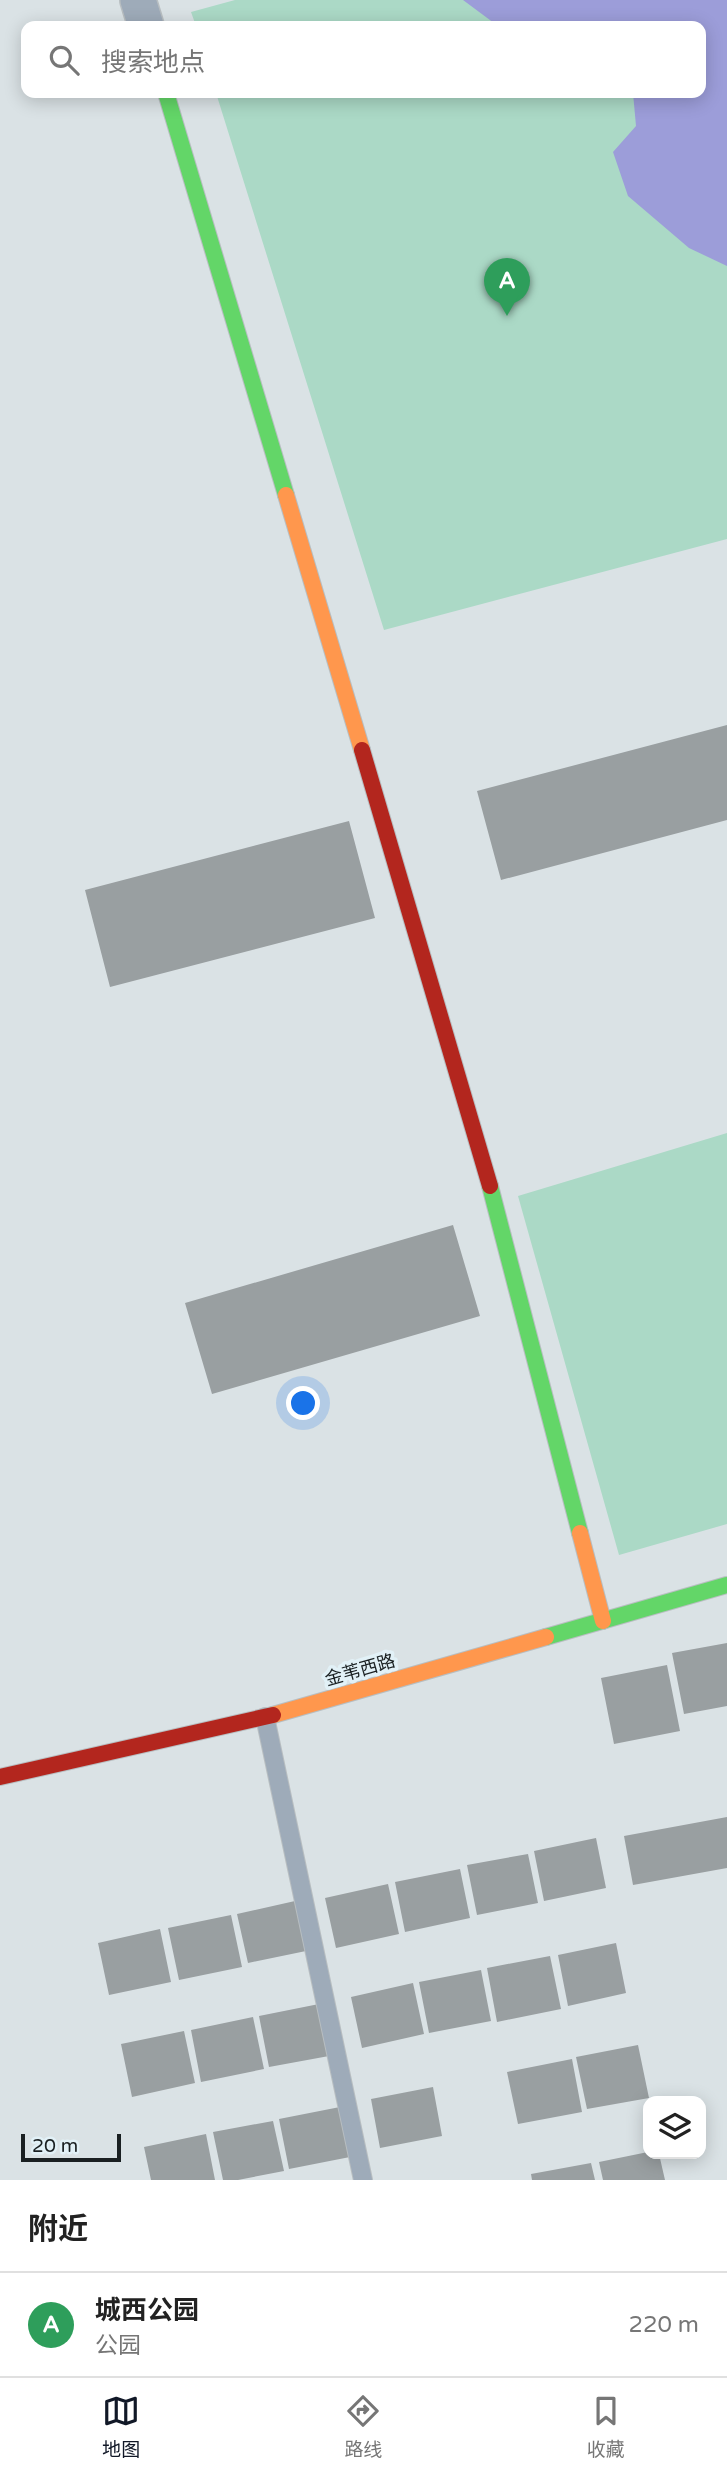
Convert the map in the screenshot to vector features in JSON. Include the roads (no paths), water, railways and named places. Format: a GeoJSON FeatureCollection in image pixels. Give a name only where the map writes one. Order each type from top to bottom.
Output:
{"type":"FeatureCollection","features":[{"type":"Feature","properties":{"kind":"street"},"geometry":{"type":"LineString","coordinates":[[138,0],[144,21]]}},
{"type":"Feature","properties":{"kind":"street"},"geometry":{"type":"LineString","coordinates":[[167,98],[483,1157],[603,1621]]}},
{"type":"Feature","properties":{"kind":"street","name":"金苇西路"},"geometry":{"type":"LineString","coordinates":[[0,1777],[265,1717],[727,1585]]}},
{"type":"Feature","properties":{"kind":"lane"},"geometry":{"type":"LineString","coordinates":[[265,1717],[363,2180]]}},
{"type":"Feature","properties":{"kind":"water"},"geometry":{"type":"Polygon","coordinates":[[[463,0],[727,0],[727,266],[689,248],[628,196],[613,152],[636,126],[633,98],[706,98],[706,21],[491,21],[463,0]]]}},
{"type":"Feature","properties":{"kind":"place","name":"城西公园"},"geometry":{"type":"Point","coordinates":[507,316]}}]}
